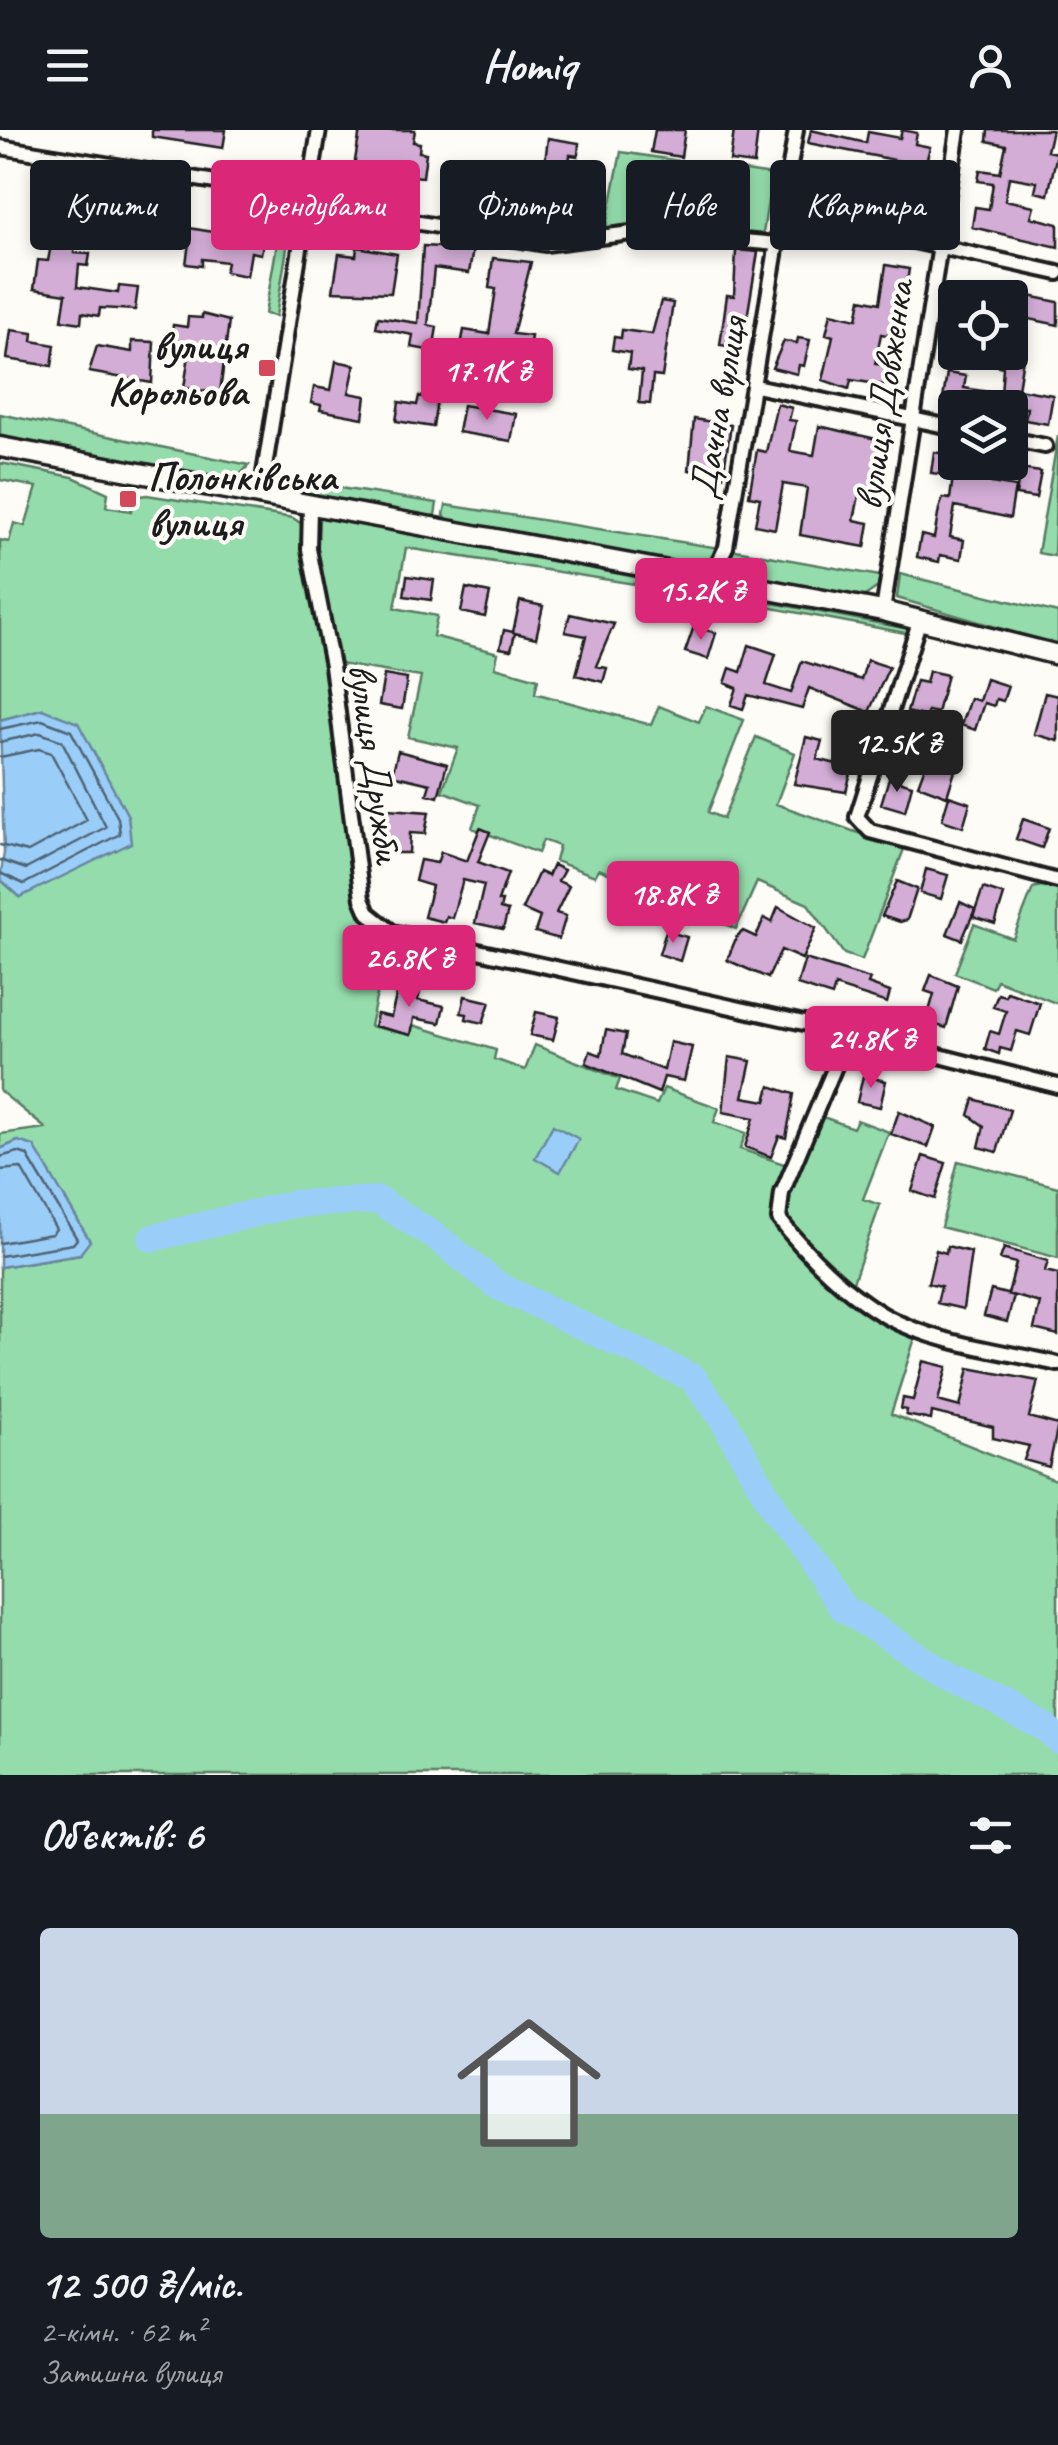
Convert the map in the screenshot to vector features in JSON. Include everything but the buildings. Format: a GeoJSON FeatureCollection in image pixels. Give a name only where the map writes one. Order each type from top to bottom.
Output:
{"type":"FeatureCollection","features":[{"type":"Feature","properties":{"kind":"main road"},"geometry":{"type":"LineString","coordinates":[[0,447],[310,508],[883,611],[1058,655]]}},
{"type":"Feature","properties":{"kind":"street"},"geometry":{"type":"LineString","coordinates":[[314,160],[319,130]]}},
{"type":"Feature","properties":{"kind":"street","name":"Дачна вулиця"},"geometry":{"type":"LineString","coordinates":[[791,160],[796,130]]}},
{"type":"Feature","properties":{"kind":"street","name":"вулиця Довженка"},"geometry":{"type":"LineString","coordinates":[[953,160],[958,130]]}},
{"type":"Feature","properties":{"kind":"street"},"geometry":{"type":"LineString","coordinates":[[0,147],[211,183]]}},
{"type":"Feature","properties":{"kind":"street"},"geometry":{"type":"LineString","coordinates":[[420,221],[545,244],[640,232],[770,243]]}},
{"type":"Feature","properties":{"kind":"street"},"geometry":{"type":"LineString","coordinates":[[260,498],[300,250]]}},
{"type":"Feature","properties":{"kind":"street","name":"Дачна вулиця"},"geometry":{"type":"LineString","coordinates":[[710,580],[726,546],[777,250]]}},
{"type":"Feature","properties":{"kind":"street","name":"вулиця Довженка"},"geometry":{"type":"LineString","coordinates":[[883,611],[937,250]]}},
{"type":"Feature","properties":{"kind":"street"},"geometry":{"type":"LineString","coordinates":[[956,250],[1058,273]]}},
{"type":"Feature","properties":{"kind":"street"},"geometry":{"type":"LineString","coordinates":[[754,386],[938,425]]}},
{"type":"Feature","properties":{"kind":"street"},"geometry":{"type":"LineString","coordinates":[[1028,443],[1045,446]]}},
{"type":"Feature","properties":{"kind":"street","name":"вулиця Дружби"},"geometry":{"type":"LineString","coordinates":[[310,508],[309,549],[332,666],[362,899],[377,924],[392,932],[849,1033],[1058,1086]]}},
{"type":"Feature","properties":{"kind":"street"},"geometry":{"type":"LineString","coordinates":[[920,619],[857,817],[870,832],[1058,881]]}},
{"type":"Feature","properties":{"kind":"street"},"geometry":{"type":"LineString","coordinates":[[849,1033],[782,1194],[779,1219],[849,1288],[888,1317],[922,1331],[1058,1364]]}},
{"type":"Feature","properties":{"kind":"green space"},"geometry":{"type":"Polygon","coordinates":[[[621,152],[674,160],[626,160],[626,233],[606,232],[621,152]]]}},
{"type":"Feature","properties":{"kind":"green space"},"geometry":{"type":"Polygon","coordinates":[[[750,172],[770,175],[762,240],[750,239],[750,172]]]}},
{"type":"Feature","properties":{"kind":"green space"},"geometry":{"type":"Polygon","coordinates":[[[276,250],[287,250],[276,316],[265,314],[276,250]]]}},
{"type":"Feature","properties":{"kind":"green space"},"geometry":{"type":"Polygon","coordinates":[[[0,414],[249,465],[235,480],[222,483],[0,438],[0,414]]]}},
{"type":"Feature","properties":{"kind":"green space"},"geometry":{"type":"Polygon","coordinates":[[[1058,436],[1054,556],[1038,553],[1058,436]]]}},
{"type":"Feature","properties":{"kind":"green space"},"geometry":{"type":"Polygon","coordinates":[[[0,463],[73,477],[108,493],[106,507],[131,511],[133,497],[147,495],[293,518],[303,525],[328,667],[359,911],[384,933],[463,954],[463,958],[360,935],[358,946],[386,952],[370,1026],[410,1035],[413,1025],[496,1050],[494,1059],[525,1070],[535,1045],[620,1079],[616,1090],[657,1104],[664,1088],[719,1108],[714,1122],[746,1133],[740,1149],[790,1166],[775,1206],[854,1300],[893,1329],[915,1338],[891,1414],[1058,1481],[1058,1775],[0,1775],[0,1267],[80,1254],[18,1141],[0,1149],[0,1134],[45,1128],[0,1091],[0,879],[20,897],[42,709],[0,720],[0,540],[9,542],[14,523],[25,526],[37,487],[0,480],[0,463]]]}},
{"type":"Feature","properties":{"kind":"green space"},"geometry":{"type":"Polygon","coordinates":[[[275,478],[437,503],[435,515],[425,519],[293,497],[275,478]]]}},
{"type":"Feature","properties":{"kind":"green space"},"geometry":{"type":"Polygon","coordinates":[[[446,505],[719,548],[713,561],[700,567],[454,526],[444,515],[446,505]]]}},
{"type":"Feature","properties":{"kind":"green space"},"geometry":{"type":"Polygon","coordinates":[[[315,516],[909,629],[911,634],[698,594],[406,548],[395,608],[437,616],[433,636],[498,653],[495,667],[538,679],[535,693],[651,725],[659,706],[699,722],[706,706],[744,720],[708,812],[723,819],[756,737],[795,753],[776,804],[904,849],[862,960],[844,954],[808,904],[757,882],[736,929],[599,869],[595,876],[555,861],[559,846],[543,840],[538,853],[472,828],[480,805],[442,791],[458,748],[408,737],[421,677],[339,664],[316,572],[315,516]]]}},
{"type":"Feature","properties":{"kind":"green space"},"geometry":{"type":"Polygon","coordinates":[[[730,549],[880,576],[878,587],[862,598],[721,573],[730,549]]]}},
{"type":"Feature","properties":{"kind":"green space"},"geometry":{"type":"Polygon","coordinates":[[[900,574],[1058,613],[1058,645],[897,598],[900,574]]]}},
{"type":"Feature","properties":{"kind":"green space"},"geometry":{"type":"Polygon","coordinates":[[[1045,885],[1058,889],[1058,1004],[997,980],[993,988],[955,973],[974,924],[1013,939],[1033,888],[1045,885]]]}},
{"type":"Feature","properties":{"kind":"green space"},"geometry":{"type":"Polygon","coordinates":[[[848,1046],[852,1046],[823,1117],[853,1128],[857,1120],[889,1132],[863,1199],[880,1205],[852,1285],[782,1217],[786,1195],[848,1046]]]}},
{"type":"Feature","properties":{"kind":"green space"},"geometry":{"type":"Polygon","coordinates":[[[958,1161],[1058,1187],[1058,1258],[941,1227],[958,1161]]]}},
{"type":"Feature","properties":{"kind":"water"},"geometry":{"type":"Polygon","coordinates":[[[42,709],[78,723],[128,816],[131,843],[20,897],[0,879],[4,853],[0,720],[42,709]]]}},
{"type":"Feature","properties":{"kind":"water"},"geometry":{"type":"Polygon","coordinates":[[[553,1125],[579,1139],[560,1172],[535,1158],[553,1125]]]}},
{"type":"Feature","properties":{"kind":"water"},"geometry":{"type":"Polygon","coordinates":[[[18,1141],[34,1146],[90,1241],[80,1254],[0,1267],[0,1149],[18,1141]]]}},
{"type":"Feature","properties":{"kind":"waterway"},"geometry":{"type":"LineString","coordinates":[[152,1238],[293,1204],[378,1200],[439,1239],[498,1286],[693,1378],[723,1419],[777,1513],[843,1608],[953,1679],[1046,1728],[1058,1740]]}},
{"type":"Feature","properties":{"kind":"place","name":"вулиця Корольова"},"geometry":{"type":"Point","coordinates":[267,368]}},
{"type":"Feature","properties":{"kind":"place","name":"Полонківська вулиця"},"geometry":{"type":"Point","coordinates":[128,499]}}]}
